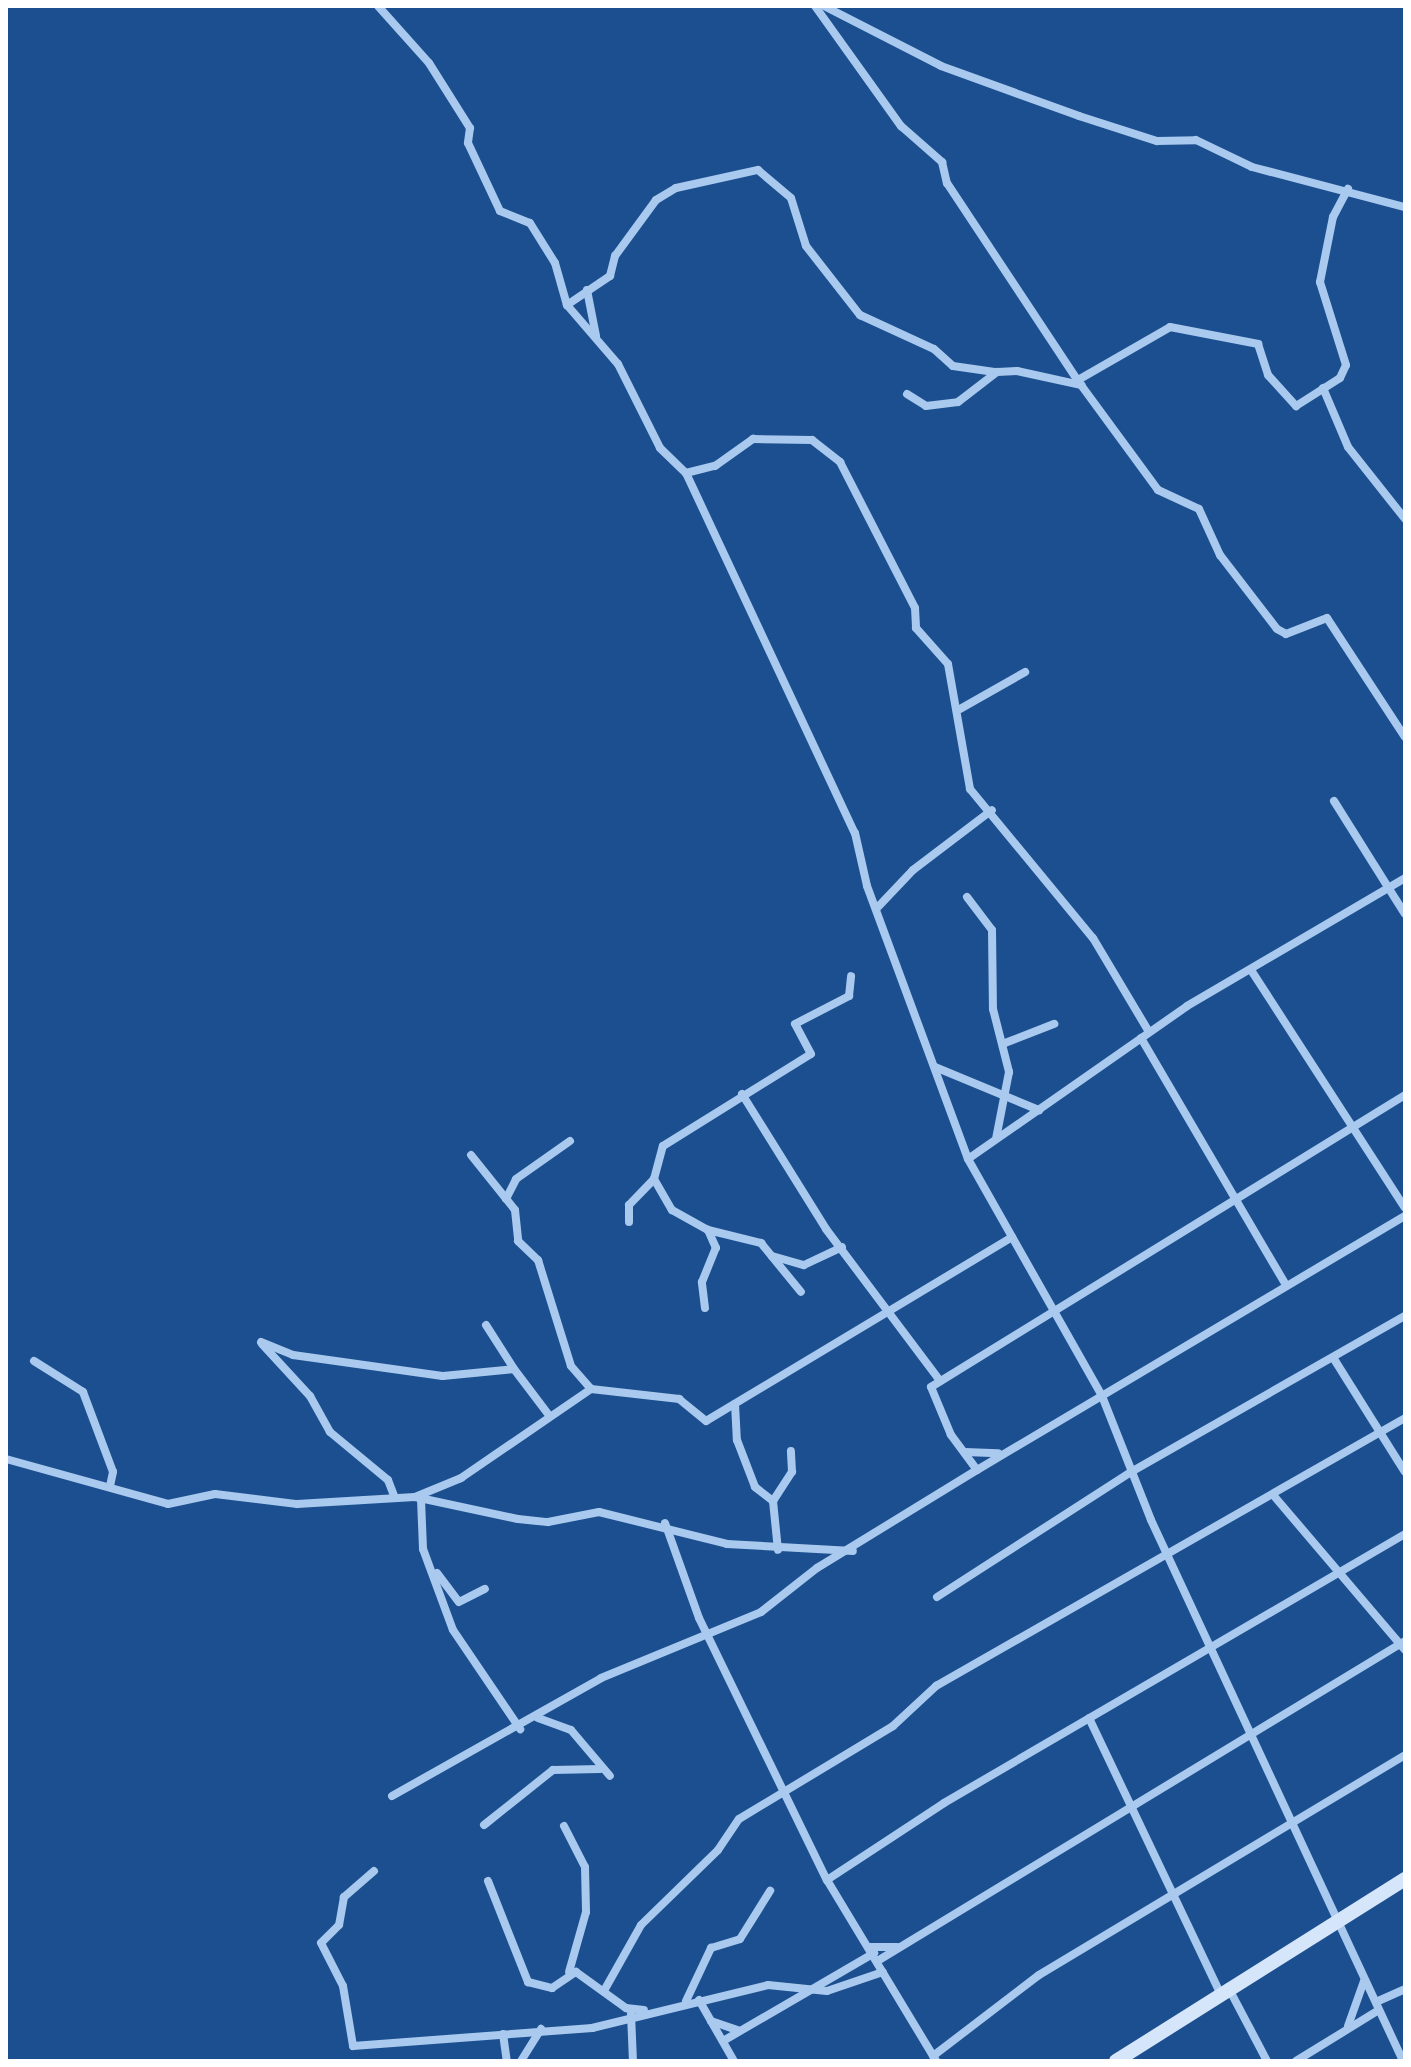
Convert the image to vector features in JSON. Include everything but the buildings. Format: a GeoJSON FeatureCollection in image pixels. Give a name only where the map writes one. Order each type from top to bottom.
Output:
{"type":"FeatureCollection","features":[{"type":"Feature","properties":{"kind":"street"},"geometry":{"type":"LineString","coordinates":[[378,6],[429,63],[470,128],[468,143],[496,203],[530,223],[565,289],[567,305],[596,337],[660,448],[686,473],[855,833],[877,908],[968,1159],[1102,1396],[1131,1472],[1334,1923],[1403,2061]]}},
{"type":"Feature","properties":{"kind":"street"},"geometry":{"type":"LineString","coordinates":[[815,6],[901,126],[942,162],[947,183],[1079,382],[1158,490],[1199,509],[1220,555],[1277,629],[1286,634],[1327,618],[1405,737]]}},
{"type":"Feature","properties":{"kind":"street"},"geometry":{"type":"LineString","coordinates":[[824,6],[941,66],[1079,116],[1157,141],[1196,140],[1252,167],[1348,189],[1405,207]]}},
{"type":"Feature","properties":{"kind":"street"},"geometry":{"type":"LineString","coordinates":[[567,305],[610,276],[615,256],[656,200],[676,188],[758,170],[791,198],[806,246],[860,315],[934,349],[953,366],[1079,382],[1170,327],[1258,344],[1268,375],[1296,406],[1347,371],[1320,282],[1333,217],[1348,189]]}},
{"type":"Feature","properties":{"kind":"street"},"geometry":{"type":"LineString","coordinates":[[565,289],[587,290]]}},
{"type":"Feature","properties":{"kind":"street"},"geometry":{"type":"LineString","coordinates":[[587,290],[596,337]]}},
{"type":"Feature","properties":{"kind":"street"},"geometry":{"type":"LineString","coordinates":[[907,394],[926,406],[958,402],[997,372]]}},
{"type":"Feature","properties":{"kind":"street"},"geometry":{"type":"LineString","coordinates":[[1323,388],[1348,447],[1405,519]]}},
{"type":"Feature","properties":{"kind":"street"},"geometry":{"type":"LineString","coordinates":[[686,473],[715,466],[753,439],[800,437],[831,453],[865,502],[915,608],[918,633],[948,664],[960,709],[969,786],[992,810],[1093,938],[1284,1282]]}},
{"type":"Feature","properties":{"kind":"street"},"geometry":{"type":"LineString","coordinates":[[960,709],[1025,672]]}},
{"type":"Feature","properties":{"kind":"street"},"geometry":{"type":"LineString","coordinates":[[1334,801],[1405,914]]}},
{"type":"Feature","properties":{"kind":"street"},"geometry":{"type":"LineString","coordinates":[[877,908],[992,810]]}},
{"type":"Feature","properties":{"kind":"street"},"geometry":{"type":"LineString","coordinates":[[968,1159],[1145,1035],[1405,878]]}},
{"type":"Feature","properties":{"kind":"street"},"geometry":{"type":"LineString","coordinates":[[967,897],[991,925],[993,1009],[1005,1043],[1004,1097],[996,1140]]}},
{"type":"Feature","properties":{"kind":"street"},"geometry":{"type":"LineString","coordinates":[[1251,970],[1356,1123],[1405,1208]]}},
{"type":"Feature","properties":{"kind":"street"},"geometry":{"type":"LineString","coordinates":[[629,1222],[629,1205],[654,1179],[663,1146],[742,1094],[811,1054],[795,1024],[849,996],[851,976]]}},
{"type":"Feature","properties":{"kind":"street"},"geometry":{"type":"LineString","coordinates":[[1005,1043],[1054,1024]]}},
{"type":"Feature","properties":{"kind":"street"},"geometry":{"type":"LineString","coordinates":[[935,1067],[1039,1110]]}},
{"type":"Feature","properties":{"kind":"street"},"geometry":{"type":"LineString","coordinates":[[742,1094],[842,1247],[940,1381]]}},
{"type":"Feature","properties":{"kind":"street"},"geometry":{"type":"LineString","coordinates":[[977,1470],[961,1450],[931,1397],[940,1381],[1239,1202],[1356,1123],[1405,1095]]}},
{"type":"Feature","properties":{"kind":"street"},"geometry":{"type":"LineString","coordinates":[[506,1199],[516,1179],[570,1141]]}},
{"type":"Feature","properties":{"kind":"street"},"geometry":{"type":"LineString","coordinates":[[471,1155],[506,1199],[518,1241],[538,1260],[571,1366],[591,1389]]}},
{"type":"Feature","properties":{"kind":"street"},"geometry":{"type":"LineString","coordinates":[[654,1179],[672,1210],[708,1230],[754,1238],[801,1292]]}},
{"type":"Feature","properties":{"kind":"street"},"geometry":{"type":"LineString","coordinates":[[392,1796],[520,1729],[601,1678],[712,1635],[854,1551],[977,1470],[1284,1282],[1405,1216]]}},
{"type":"Feature","properties":{"kind":"street"},"geometry":{"type":"LineString","coordinates":[[705,1308],[702,1282],[716,1244],[708,1230]]}},
{"type":"Feature","properties":{"kind":"street"},"geometry":{"type":"LineString","coordinates":[[418,1498],[461,1478],[548,1414],[591,1389],[679,1399],[703,1421],[888,1308],[1012,1237]]}},
{"type":"Feature","properties":{"kind":"street"},"geometry":{"type":"LineString","coordinates":[[772,1256],[804,1265],[842,1247]]}},
{"type":"Feature","properties":{"kind":"street"},"geometry":{"type":"LineString","coordinates":[[937,1597],[1131,1472],[1405,1316]]}},
{"type":"Feature","properties":{"kind":"street"},"geometry":{"type":"LineString","coordinates":[[486,1325],[548,1414]]}},
{"type":"Feature","properties":{"kind":"street"},"geometry":{"type":"LineString","coordinates":[[395,1498],[388,1480],[330,1432],[310,1396],[261,1342],[293,1355],[443,1376],[514,1369]]}},
{"type":"Feature","properties":{"kind":"street"},"geometry":{"type":"LineString","coordinates":[[1334,1359],[1405,1472]]}},
{"type":"Feature","properties":{"kind":"street"},"geometry":{"type":"LineString","coordinates":[[34,1361],[83,1392],[113,1472],[110,1486]]}},
{"type":"Feature","properties":{"kind":"street"},"geometry":{"type":"LineString","coordinates":[[735,1404],[737,1440],[755,1487],[773,1501]]}},
{"type":"Feature","properties":{"kind":"street"},"geometry":{"type":"LineString","coordinates":[[605,1989],[641,1925],[692,1868],[718,1850],[739,1819],[787,1793],[893,1726],[936,1686],[1169,1557],[1405,1418]]}},
{"type":"Feature","properties":{"kind":"street"},"geometry":{"type":"LineString","coordinates":[[961,1450],[979,1457],[1009,1450]]}},
{"type":"Feature","properties":{"kind":"street"},"geometry":{"type":"LineString","coordinates":[[778,1550],[773,1501],[792,1472],[791,1451]]}},
{"type":"Feature","properties":{"kind":"street"},"geometry":{"type":"LineString","coordinates":[[6,1459],[177,1505],[215,1494],[297,1504],[418,1498],[548,1522],[599,1512],[665,1523],[727,1544],[778,1550],[854,1551]]}},
{"type":"Feature","properties":{"kind":"street"},"geometry":{"type":"LineString","coordinates":[[723,2041],[737,2030],[820,1989],[874,1953],[898,1947],[1133,1805],[1248,1730],[1403,1645],[1274,1496]]}},
{"type":"Feature","properties":{"kind":"street"},"geometry":{"type":"LineString","coordinates":[[418,1498],[421,1541],[436,1573],[453,1630],[520,1729]]}},
{"type":"Feature","properties":{"kind":"street"},"geometry":{"type":"LineString","coordinates":[[665,1523],[692,1603],[712,1635],[827,1880],[874,1953],[935,2059],[1039,1975],[1176,1899],[1291,1823],[1405,1755]]}},
{"type":"Feature","properties":{"kind":"street"},"geometry":{"type":"LineString","coordinates":[[827,1880],[1089,1718],[1342,1574],[1405,1534]]}},
{"type":"Feature","properties":{"kind":"street"},"geometry":{"type":"LineString","coordinates":[[436,1573],[459,1602],[485,1589]]}},
{"type":"Feature","properties":{"kind":"street"},"geometry":{"type":"LineString","coordinates":[[552,1709],[555,1721]]}},
{"type":"Feature","properties":{"kind":"street"},"geometry":{"type":"LineString","coordinates":[[537,1718],[555,1721],[571,1730],[600,1769],[610,1776]]}},
{"type":"Feature","properties":{"kind":"street"},"geometry":{"type":"LineString","coordinates":[[1089,1718],[1176,1899],[1223,1988],[1267,2061]]}},
{"type":"Feature","properties":{"kind":"street"},"geometry":{"type":"LineString","coordinates":[[484,1825],[553,1770],[600,1769]]}},
{"type":"Feature","properties":{"kind":"street"},"geometry":{"type":"LineString","coordinates":[[488,1881],[528,1982],[552,1988],[569,1972],[586,1912],[585,1876],[564,1826]]}},
{"type":"Feature","properties":{"kind":"street"},"geometry":{"type":"LineString","coordinates":[[374,1871],[344,1897],[339,1925],[321,1943],[343,1986],[353,2046],[541,2029],[592,2028],[631,2013],[687,1999],[699,2001],[774,1984],[820,1989],[883,1972]]}},
{"type":"Feature","properties":{"kind":"street"},"geometry":{"type":"LineString","coordinates":[[1116,2061],[1223,1988],[1405,1879]]}},
{"type":"Feature","properties":{"kind":"street"},"geometry":{"type":"LineString","coordinates":[[687,1999],[711,1948],[740,1939],[770,1891]]}},
{"type":"Feature","properties":{"kind":"street"},"geometry":{"type":"LineString","coordinates":[[874,1953],[898,1947]]}},
{"type":"Feature","properties":{"kind":"street"},"geometry":{"type":"LineString","coordinates":[[569,1972],[605,1989],[631,2013],[633,2061]]}},
{"type":"Feature","properties":{"kind":"street"},"geometry":{"type":"LineString","coordinates":[[1348,2026],[1364,1981]]}},
{"type":"Feature","properties":{"kind":"street"},"geometry":{"type":"LineString","coordinates":[[1296,2061],[1405,1989]]}},
{"type":"Feature","properties":{"kind":"street"},"geometry":{"type":"LineString","coordinates":[[699,2001],[734,2061]]}},
{"type":"Feature","properties":{"kind":"street"},"geometry":{"type":"LineString","coordinates":[[711,2021],[737,2030]]}},
{"type":"Feature","properties":{"kind":"street"},"geometry":{"type":"LineString","coordinates":[[521,2061],[541,2029]]}},
{"type":"Feature","properties":{"kind":"street"},"geometry":{"type":"LineString","coordinates":[[503,2034],[507,2061]]}}]}
